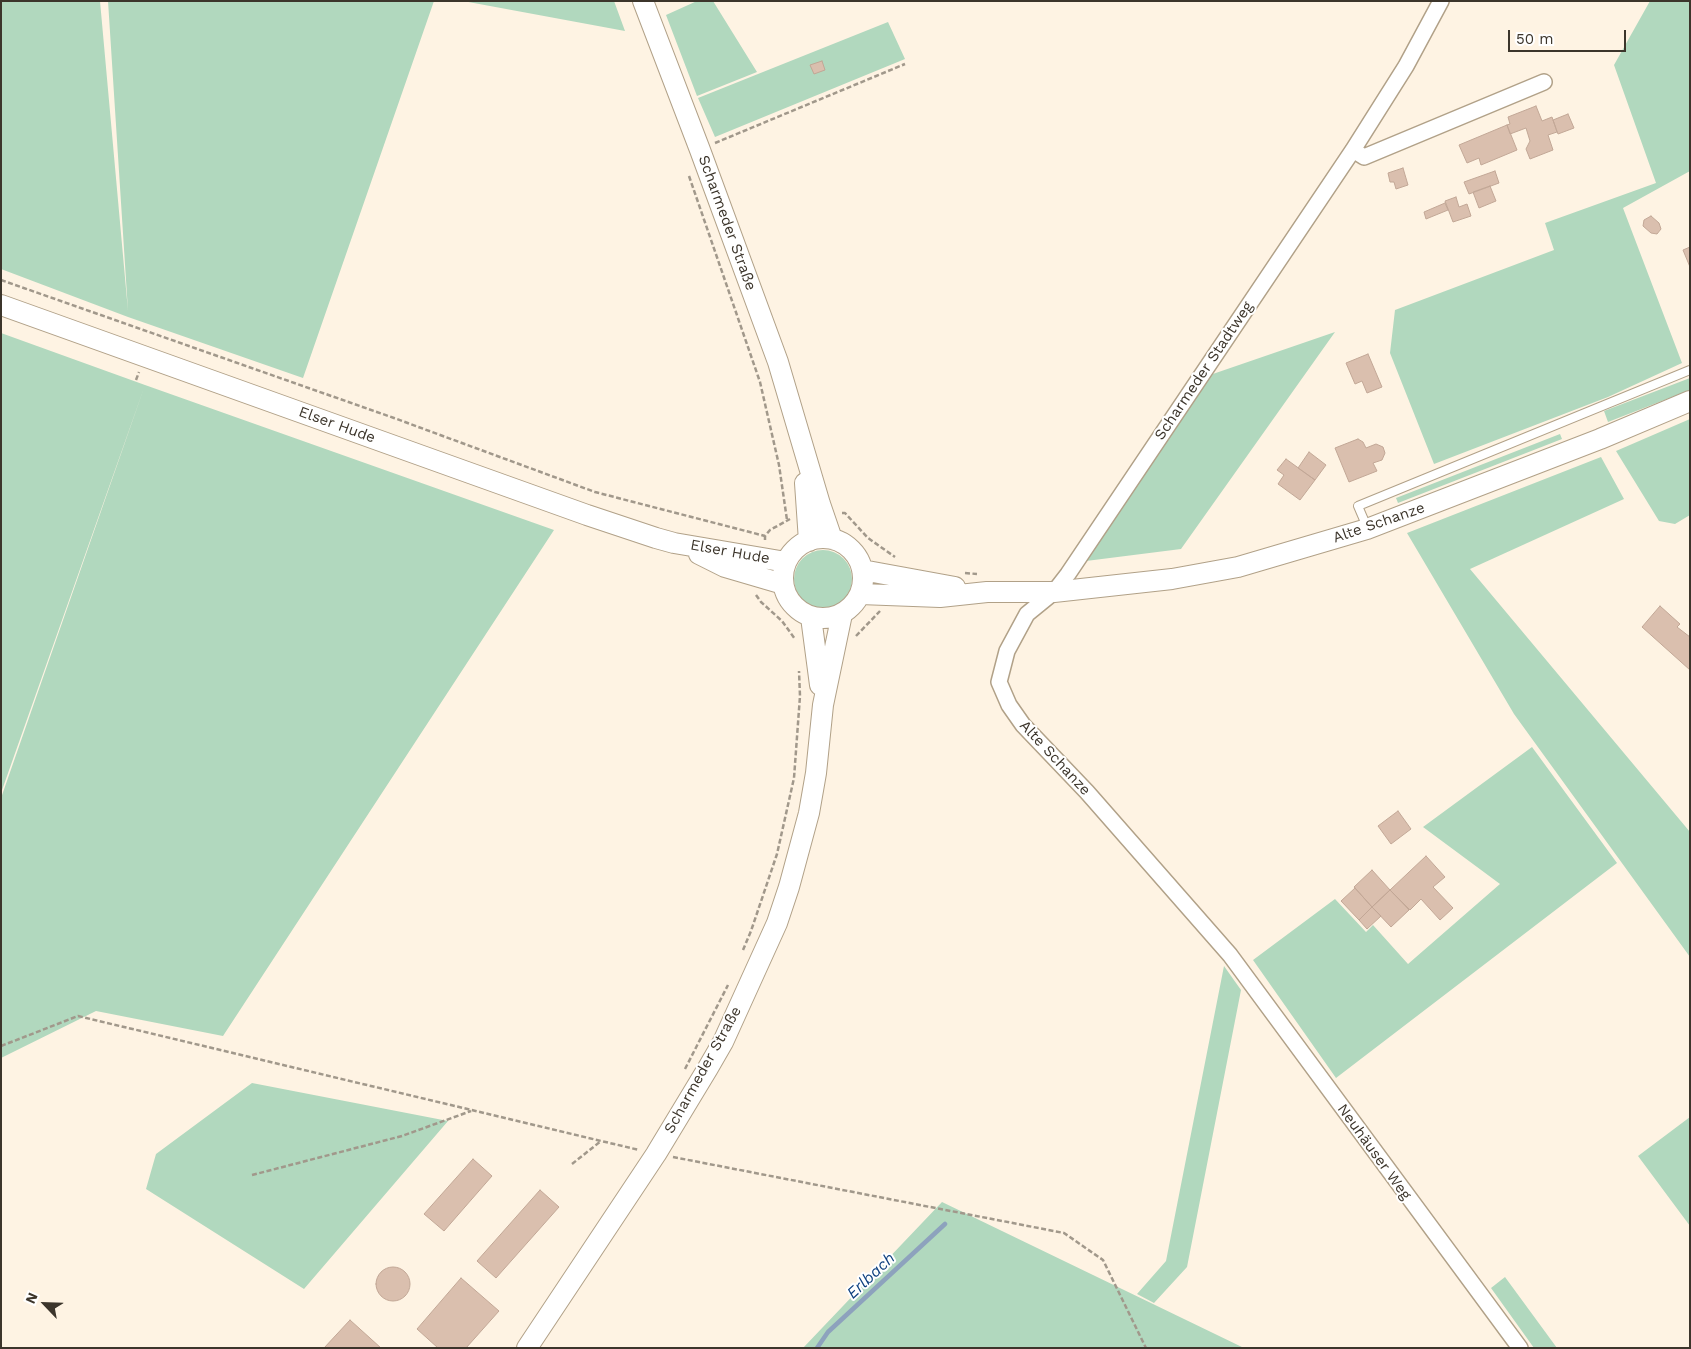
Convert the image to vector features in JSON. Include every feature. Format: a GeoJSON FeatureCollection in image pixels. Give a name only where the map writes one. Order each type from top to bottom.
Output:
{"type":"FeatureCollection","features":[{"type":"Feature","properties":{"kind":"street","name":"Scharmeder Straße"},"geometry":{"type":"LineString","coordinates":[[643,1],[778,362],[832,539]]}},
{"type":"Feature","properties":{"kind":"street","name":"Scharmeder Stadtweg"},"geometry":{"type":"LineString","coordinates":[[1054,592],[1068,574],[1353,150],[1406,66],[1441,1]]}},
{"type":"Feature","properties":{"kind":"street"},"geometry":{"type":"LineString","coordinates":[[1353,150],[1364,157],[1544,82]]}},
{"type":"Feature","properties":{"kind":"street","name":"Elser Hude"},"geometry":{"type":"LineString","coordinates":[[1,305],[578,512],[674,542],[786,562]]}},
{"type":"Feature","properties":{"kind":"street","name":"Alte Schanze"},"geometry":{"type":"LineString","coordinates":[[860,594],[940,597],[987,592],[1054,592],[1172,579],[1238,567],[1367,529],[1600,439],[1690,401]]}},
{"type":"Feature","properties":{"kind":"street","name":"Scharmeder Straße"},"geometry":{"type":"LineString","coordinates":[[803,446],[809,541]]}},
{"type":"Feature","properties":{"kind":"street"},"geometry":{"type":"LineString","coordinates":[[820,538],[832,539],[855,554],[862,570],[860,594],[855,602],[842,614],[826,618],[811,617],[795,608],[789,601],[783,584],[783,573],[791,553],[799,546],[820,538]]}},
{"type":"Feature","properties":{"kind":"street","name":"Elser Hude"},"geometry":{"type":"LineString","coordinates":[[674,542],[725,567],[783,584]]}},
{"type":"Feature","properties":{"kind":"street","name":"Alte Schanze"},"geometry":{"type":"LineString","coordinates":[[862,570],[987,592]]}},
{"type":"Feature","properties":{"kind":"street","name":"Alte Schanze"},"geometry":{"type":"LineString","coordinates":[[1054,592],[1028,614],[1007,651],[999,682],[1009,704],[1023,725],[1087,792],[1230,955]]}},
{"type":"Feature","properties":{"kind":"street","name":"Scharmeder Straße"},"geometry":{"type":"LineString","coordinates":[[527,1348],[646,1149],[723,1042],[777,923],[809,813],[816,773],[823,705],[842,614]]}},
{"type":"Feature","properties":{"kind":"street","name":"Scharmeder Straße"},"geometry":{"type":"LineString","coordinates":[[811,617],[816,642],[823,705]]}},
{"type":"Feature","properties":{"kind":"street","name":"Neuhäuser Weg"},"geometry":{"type":"LineString","coordinates":[[1230,955],[1520,1348]]}},
{"type":"Feature","properties":{"kind":"lane"},"geometry":{"type":"LineString","coordinates":[[1367,529],[1358,506],[1690,370]]}},
{"type":"Feature","properties":{"kind":"path"},"geometry":{"type":"LineString","coordinates":[[700,150],[905,64]]}},
{"type":"Feature","properties":{"kind":"path"},"geometry":{"type":"LineString","coordinates":[[1,280],[394,418],[595,492],[765,536],[770,530],[787,520],[779,465],[760,382],[689,175]]}},
{"type":"Feature","properties":{"kind":"path"},"geometry":{"type":"LineString","coordinates":[[756,595],[782,621],[798,642]]}},
{"type":"Feature","properties":{"kind":"path"},"geometry":{"type":"LineString","coordinates":[[741,956],[751,932],[776,854],[794,778],[800,696],[799,669]]}},
{"type":"Feature","properties":{"kind":"path"},"geometry":{"type":"LineString","coordinates":[[684,1070],[729,982]]}},
{"type":"Feature","properties":{"kind":"path"},"geometry":{"type":"LineString","coordinates":[[1,1046],[78,1016],[601,1141],[1064,1233],[1104,1260],[1146,1348]]}},
{"type":"Feature","properties":{"kind":"path"},"geometry":{"type":"LineString","coordinates":[[252,1175],[402,1136],[473,1110]]}},
{"type":"Feature","properties":{"kind":"path"},"geometry":{"type":"LineString","coordinates":[[572,1164],[601,1141]]}},
{"type":"Feature","properties":{"kind":"path"},"geometry":{"type":"LineString","coordinates":[[634,1158],[646,1149]]}},
{"type":"Feature","properties":{"kind":"green space"},"geometry":{"type":"Polygon","coordinates":[[[1,1],[100,1],[128,311],[108,1],[434,1],[303,378],[128,317],[1,269],[1,1]]]}},
{"type":"Feature","properties":{"kind":"green space"},"geometry":{"type":"Polygon","coordinates":[[[463,1],[614,1],[625,31],[463,1]]]}},
{"type":"Feature","properties":{"kind":"green space"},"geometry":{"type":"Polygon","coordinates":[[[697,1],[713,1],[757,72],[697,96],[666,15],[697,1]]]}},
{"type":"Feature","properties":{"kind":"green space"},"geometry":{"type":"Polygon","coordinates":[[[1650,1],[1690,1],[1690,171],[1623,208],[1682,363],[1608,397],[1434,464],[1390,353],[1395,310],[1554,250],[1545,223],[1656,183],[1614,65],[1650,1]]]}},
{"type":"Feature","properties":{"kind":"green space"},"geometry":{"type":"Polygon","coordinates":[[[888,22],[905,59],[715,137],[698,98],[888,22]]]}},
{"type":"Feature","properties":{"kind":"green space"},"geometry":{"type":"Polygon","coordinates":[[[1335,332],[1181,549],[1086,561],[1207,376],[1335,332]]]}},
{"type":"Feature","properties":{"kind":"green space"},"geometry":{"type":"Polygon","coordinates":[[[1,333],[145,385],[1,793],[1,333]]]}},
{"type":"Feature","properties":{"kind":"green space"},"geometry":{"type":"Polygon","coordinates":[[[1690,378],[1690,390],[1608,422],[1604,411],[1690,378]]]}},
{"type":"Feature","properties":{"kind":"green space"},"geometry":{"type":"Polygon","coordinates":[[[145,385],[554,530],[223,1036],[96,1011],[1,1058],[1,798],[145,385]]]}},
{"type":"Feature","properties":{"kind":"green space"},"geometry":{"type":"Polygon","coordinates":[[[1690,419],[1690,515],[1675,524],[1659,521],[1616,451],[1690,419]]]}},
{"type":"Feature","properties":{"kind":"green space"},"geometry":{"type":"Polygon","coordinates":[[[1560,434],[1562,439],[1398,503],[1396,498],[1560,434]]]}},
{"type":"Feature","properties":{"kind":"green space"},"geometry":{"type":"Polygon","coordinates":[[[1601,457],[1624,499],[1470,569],[1690,832],[1690,957],[1514,714],[1407,533],[1601,457]]]}},
{"type":"Feature","properties":{"kind":"green space"},"geometry":{"type":"Polygon","coordinates":[[[823,550],[834,552],[847,563],[852,579],[850,590],[839,603],[823,608],[812,606],[799,595],[794,579],[796,568],[807,555],[823,550]]]}},
{"type":"Feature","properties":{"kind":"green space"},"geometry":{"type":"Polygon","coordinates":[[[1532,747],[1617,863],[1336,1078],[1253,960],[1335,899],[1366,932],[1373,925],[1408,964],[1500,884],[1423,827],[1532,747]]]}},
{"type":"Feature","properties":{"kind":"green space"},"geometry":{"type":"Polygon","coordinates":[[[1224,966],[1241,990],[1187,1267],[1154,1303],[1137,1294],[1166,1261],[1224,966]]]}},
{"type":"Feature","properties":{"kind":"green space"},"geometry":{"type":"Polygon","coordinates":[[[252,1083],[448,1121],[304,1289],[146,1189],[156,1154],[252,1083]]]}},
{"type":"Feature","properties":{"kind":"green space"},"geometry":{"type":"Polygon","coordinates":[[[1690,1117],[1690,1226],[1638,1156],[1690,1117]]]}},
{"type":"Feature","properties":{"kind":"green space"},"geometry":{"type":"Polygon","coordinates":[[[942,1202],[1244,1348],[803,1348],[942,1202]]]}},
{"type":"Feature","properties":{"kind":"green space"},"geometry":{"type":"Polygon","coordinates":[[[1505,1277],[1557,1348],[1534,1348],[1491,1288],[1505,1277]]]}},
{"type":"Feature","properties":{"kind":"building"},"geometry":{"type":"Polygon","coordinates":[[[822,61],[825,70],[814,74],[810,65],[822,61]]]}},
{"type":"Feature","properties":{"kind":"building"},"geometry":{"type":"Polygon","coordinates":[[[1536,106],[1542,121],[1552,117],[1557,132],[1548,135],[1553,150],[1530,159],[1526,149],[1530,141],[1526,128],[1510,134],[1507,125],[1510,124],[1508,117],[1536,106]]]}},
{"type":"Feature","properties":{"kind":"building"},"geometry":{"type":"Polygon","coordinates":[[[1568,114],[1574,128],[1558,134],[1553,120],[1568,114]]]}},
{"type":"Feature","properties":{"kind":"building"},"geometry":{"type":"Polygon","coordinates":[[[1507,125],[1517,150],[1481,165],[1479,158],[1467,163],[1459,145],[1507,125]]]}},
{"type":"Feature","properties":{"kind":"building"},"geometry":{"type":"Polygon","coordinates":[[[1403,168],[1408,185],[1396,189],[1394,182],[1390,182],[1388,173],[1403,168]]]}},
{"type":"Feature","properties":{"kind":"building"},"geometry":{"type":"Polygon","coordinates":[[[1495,171],[1499,183],[1469,194],[1464,182],[1495,171]]]}},
{"type":"Feature","properties":{"kind":"building"},"geometry":{"type":"Polygon","coordinates":[[[1490,186],[1496,201],[1479,208],[1473,192],[1490,186]]]}},
{"type":"Feature","properties":{"kind":"building"},"geometry":{"type":"Polygon","coordinates":[[[1456,197],[1459,207],[1467,204],[1471,216],[1453,222],[1445,201],[1456,197]]]}},
{"type":"Feature","properties":{"kind":"building"},"geometry":{"type":"Polygon","coordinates":[[[1445,203],[1448,210],[1426,219],[1424,212],[1445,203]]]}},
{"type":"Feature","properties":{"kind":"building"},"geometry":{"type":"Polygon","coordinates":[[[1651,216],[1659,223],[1661,229],[1657,234],[1651,233],[1643,226],[1644,220],[1651,216]]]}},
{"type":"Feature","properties":{"kind":"building"},"geometry":{"type":"Polygon","coordinates":[[[1690,247],[1690,267],[1683,250],[1690,247]]]}},
{"type":"Feature","properties":{"kind":"building"},"geometry":{"type":"Polygon","coordinates":[[[1368,354],[1382,387],[1367,393],[1362,381],[1355,384],[1346,363],[1368,354]]]}},
{"type":"Feature","properties":{"kind":"building"},"geometry":{"type":"Polygon","coordinates":[[[1358,439],[1363,442],[1366,448],[1376,444],[1383,447],[1385,453],[1382,460],[1373,463],[1377,471],[1349,482],[1335,448],[1358,439]]]}},
{"type":"Feature","properties":{"kind":"building"},"geometry":{"type":"Polygon","coordinates":[[[1309,452],[1326,465],[1315,480],[1298,468],[1309,452]]]}},
{"type":"Feature","properties":{"kind":"building"},"geometry":{"type":"Polygon","coordinates":[[[1286,459],[1315,480],[1300,500],[1278,484],[1284,475],[1277,470],[1286,459]]]}},
{"type":"Feature","properties":{"kind":"building"},"geometry":{"type":"Polygon","coordinates":[[[1660,606],[1680,624],[1677,627],[1690,637],[1690,670],[1642,627],[1660,606]]]}},
{"type":"Feature","properties":{"kind":"building"},"geometry":{"type":"Polygon","coordinates":[[[1398,811],[1411,829],[1391,844],[1378,826],[1398,811]]]}},
{"type":"Feature","properties":{"kind":"building"},"geometry":{"type":"Polygon","coordinates":[[[1426,856],[1445,877],[1433,887],[1453,908],[1440,920],[1421,899],[1410,910],[1390,890],[1426,856]]]}},
{"type":"Feature","properties":{"kind":"building"},"geometry":{"type":"Polygon","coordinates":[[[1372,870],[1390,890],[1372,907],[1354,887],[1372,870]]]}},
{"type":"Feature","properties":{"kind":"building"},"geometry":{"type":"Polygon","coordinates":[[[1355,888],[1372,907],[1359,920],[1341,901],[1355,888]]]}},
{"type":"Feature","properties":{"kind":"building"},"geometry":{"type":"Polygon","coordinates":[[[1390,890],[1409,910],[1391,927],[1372,907],[1390,890]]]}},
{"type":"Feature","properties":{"kind":"building"},"geometry":{"type":"Polygon","coordinates":[[[1372,907],[1381,916],[1367,929],[1359,920],[1372,907]]]}},
{"type":"Feature","properties":{"kind":"building"},"geometry":{"type":"Polygon","coordinates":[[[473,1159],[492,1176],[444,1231],[424,1214],[473,1159]]]}},
{"type":"Feature","properties":{"kind":"building"},"geometry":{"type":"Polygon","coordinates":[[[540,1190],[559,1207],[496,1278],[477,1261],[540,1190]]]}},
{"type":"Feature","properties":{"kind":"building"},"geometry":{"type":"Polygon","coordinates":[[[393,1267],[400,1268],[405,1272],[409,1277],[409,1291],[405,1296],[400,1300],[393,1301],[386,1300],[381,1296],[377,1291],[376,1284],[377,1277],[381,1272],[386,1268],[393,1267]]]}},
{"type":"Feature","properties":{"kind":"building"},"geometry":{"type":"Polygon","coordinates":[[[461,1278],[499,1311],[466,1348],[438,1348],[417,1329],[461,1278]]]}},
{"type":"Feature","properties":{"kind":"building"},"geometry":{"type":"Polygon","coordinates":[[[350,1320],[381,1348],[324,1348],[350,1320]]]}},
{"type":"Feature","properties":{"kind":"waterway","name":"Erlbach"},"geometry":{"type":"LineString","coordinates":[[817,1348],[828,1332],[945,1224]]}}]}
